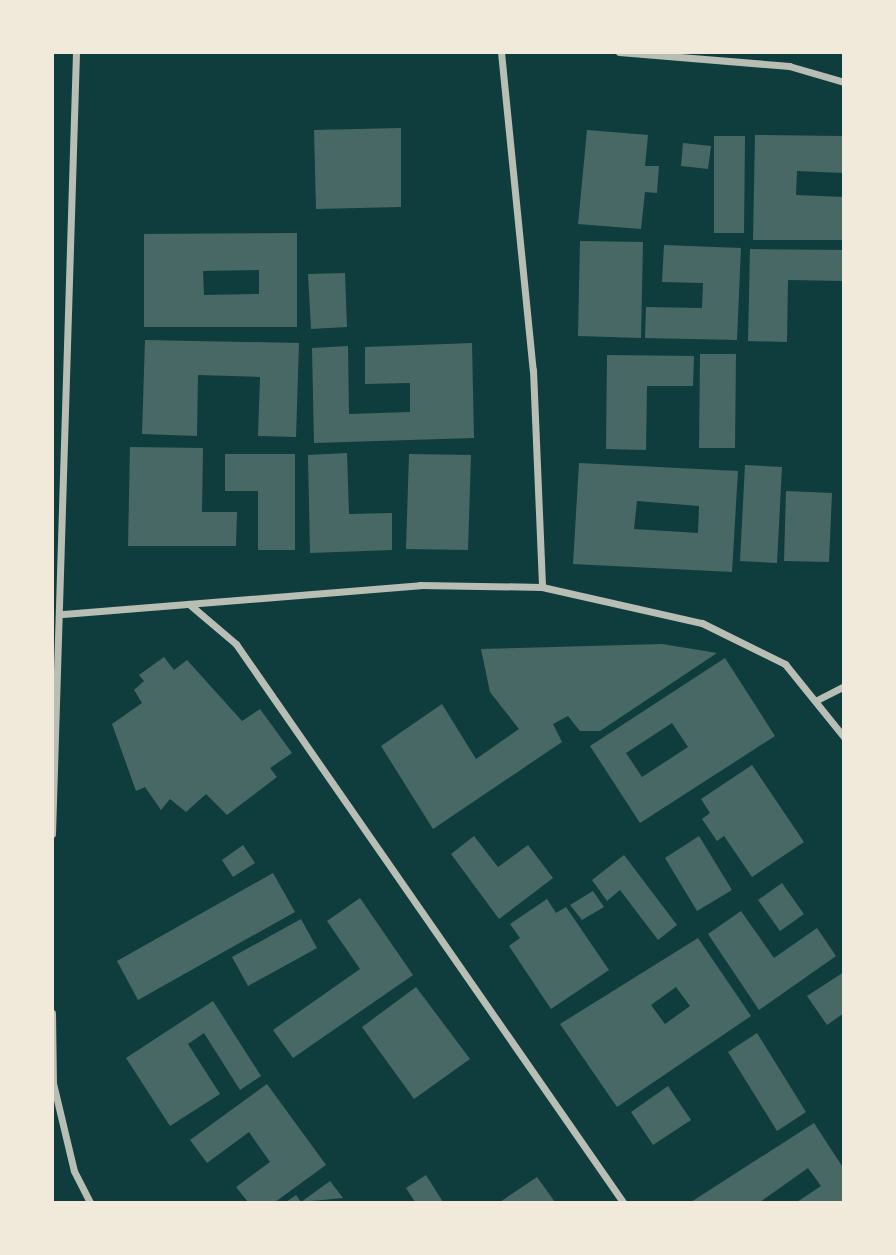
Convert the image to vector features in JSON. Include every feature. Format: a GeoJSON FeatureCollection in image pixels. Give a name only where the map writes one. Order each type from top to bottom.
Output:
{"type":"FeatureCollection","features":[{"type":"Feature","properties":{"kind":"street"},"geometry":{"type":"LineString","coordinates":[[52,834],[63,614],[76,52]]}},
{"type":"Feature","properties":{"kind":"street"},"geometry":{"type":"LineString","coordinates":[[501,52],[533,370],[542,587]]}},
{"type":"Feature","properties":{"kind":"street"},"geometry":{"type":"LineString","coordinates":[[619,52],[789,66],[844,82]]}},
{"type":"Feature","properties":{"kind":"street"},"geometry":{"type":"LineString","coordinates":[[63,614],[420,585],[542,587],[702,623],[785,664],[817,700],[844,737]]}},
{"type":"Feature","properties":{"kind":"street"},"geometry":{"type":"LineString","coordinates":[[189,604],[236,644],[623,1202]]}},
{"type":"Feature","properties":{"kind":"street"},"geometry":{"type":"LineString","coordinates":[[817,700],[844,686]]}},
{"type":"Feature","properties":{"kind":"street"},"geometry":{"type":"LineString","coordinates":[[52,1013],[53,1083],[74,1171],[90,1202]]}},
{"type":"Feature","properties":{"kind":"building"},"geometry":{"type":"Polygon","coordinates":[[[401,128],[401,207],[316,209],[314,130],[401,128]]]}},
{"type":"Feature","properties":{"kind":"building"},"geometry":{"type":"Polygon","coordinates":[[[587,130],[648,135],[645,166],[659,166],[657,193],[645,192],[641,229],[578,224],[587,130]]]}},
{"type":"Feature","properties":{"kind":"building"},"geometry":{"type":"Polygon","coordinates":[[[755,135],[844,136],[844,173],[797,171],[796,195],[844,197],[844,240],[753,240],[755,135]]]}},
{"type":"Feature","properties":{"kind":"building"},"geometry":{"type":"Polygon","coordinates":[[[714,136],[745,136],[744,233],[714,233],[714,136]]]}},
{"type":"Feature","properties":{"kind":"building"},"geometry":{"type":"Polygon","coordinates":[[[683,143],[711,146],[708,169],[681,166],[683,143]]]}},
{"type":"Feature","properties":{"kind":"building"},"geometry":{"type":"Polygon","coordinates":[[[297,233],[297,327],[144,327],[144,234],[297,233]],[[259,270],[203,271],[204,295],[259,294],[259,270]]]}},
{"type":"Feature","properties":{"kind":"building"},"geometry":{"type":"Polygon","coordinates":[[[580,241],[643,242],[641,338],[578,336],[580,241]]]}},
{"type":"Feature","properties":{"kind":"building"},"geometry":{"type":"Polygon","coordinates":[[[664,245],[741,248],[737,340],[645,338],[646,307],[702,308],[703,283],[662,282],[664,245]]]}},
{"type":"Feature","properties":{"kind":"building"},"geometry":{"type":"Polygon","coordinates":[[[750,249],[844,250],[844,281],[788,280],[787,342],[748,341],[750,249]]]}},
{"type":"Feature","properties":{"kind":"building"},"geometry":{"type":"Polygon","coordinates":[[[345,273],[347,327],[311,329],[308,274],[345,273]]]}},
{"type":"Feature","properties":{"kind":"building"},"geometry":{"type":"Polygon","coordinates":[[[145,340],[299,343],[296,437],[258,436],[260,377],[198,375],[197,436],[142,434],[145,340]]]}},
{"type":"Feature","properties":{"kind":"building"},"geometry":{"type":"Polygon","coordinates":[[[472,343],[474,438],[314,443],[312,348],[348,346],[349,414],[410,412],[410,383],[365,384],[365,347],[472,343]]]}},
{"type":"Feature","properties":{"kind":"building"},"geometry":{"type":"Polygon","coordinates":[[[700,354],[736,354],[735,448],[699,448],[700,354]]]}},
{"type":"Feature","properties":{"kind":"building"},"geometry":{"type":"Polygon","coordinates":[[[607,355],[694,356],[693,386],[647,386],[646,450],[606,449],[607,355]]]}},
{"type":"Feature","properties":{"kind":"building"},"geometry":{"type":"Polygon","coordinates":[[[130,447],[203,448],[202,512],[237,512],[236,546],[128,546],[130,447]]]}},
{"type":"Feature","properties":{"kind":"building"},"geometry":{"type":"Polygon","coordinates":[[[347,453],[349,514],[392,513],[392,550],[310,553],[308,455],[347,453]]]}},
{"type":"Feature","properties":{"kind":"building"},"geometry":{"type":"Polygon","coordinates":[[[225,454],[295,454],[295,550],[258,550],[258,491],[225,491],[225,454]]]}},
{"type":"Feature","properties":{"kind":"building"},"geometry":{"type":"Polygon","coordinates":[[[409,454],[471,455],[468,550],[406,549],[409,454]]]}},
{"type":"Feature","properties":{"kind":"building"},"geometry":{"type":"Polygon","coordinates":[[[579,463],[738,471],[732,572],[573,564],[579,463]],[[637,501],[634,529],[698,533],[699,506],[637,501]]]}},
{"type":"Feature","properties":{"kind":"building"},"geometry":{"type":"Polygon","coordinates":[[[745,465],[782,467],[777,563],[740,561],[745,465]]]}},
{"type":"Feature","properties":{"kind":"building"},"geometry":{"type":"Polygon","coordinates":[[[786,491],[832,493],[829,562],[784,561],[786,491]]]}},
{"type":"Feature","properties":{"kind":"building"},"geometry":{"type":"Polygon","coordinates":[[[662,644],[717,653],[600,731],[580,731],[568,716],[553,724],[562,742],[433,829],[381,746],[442,704],[476,759],[519,729],[490,692],[481,649],[662,644]]]}},
{"type":"Feature","properties":{"kind":"building"},"geometry":{"type":"Polygon","coordinates":[[[164,657],[174,670],[187,660],[242,721],[260,709],[292,753],[270,768],[277,777],[227,815],[206,794],[186,812],[170,799],[161,810],[145,787],[136,791],[112,724],[142,703],[134,690],[144,681],[139,675],[164,657]]]}},
{"type":"Feature","properties":{"kind":"building"},"geometry":{"type":"Polygon","coordinates":[[[725,658],[775,736],[640,823],[590,746],[725,658]],[[672,723],[626,753],[642,777],[688,747],[672,723]]]}},
{"type":"Feature","properties":{"kind":"building"},"geometry":{"type":"Polygon","coordinates":[[[752,765],[804,842],[752,877],[724,836],[717,841],[702,819],[710,813],[701,799],[752,765]]]}},
{"type":"Feature","properties":{"kind":"building"},"geometry":{"type":"Polygon","coordinates":[[[474,836],[498,867],[528,845],[553,878],[499,919],[451,854],[474,836]]]}},
{"type":"Feature","properties":{"kind":"building"},"geometry":{"type":"Polygon","coordinates":[[[699,836],[732,890],[697,911],[665,858],[699,836]]]}},
{"type":"Feature","properties":{"kind":"building"},"geometry":{"type":"Polygon","coordinates":[[[243,845],[255,863],[233,877],[222,860],[243,845]]]}},
{"type":"Feature","properties":{"kind":"building"},"geometry":{"type":"Polygon","coordinates":[[[624,855],[677,925],[658,940],[620,890],[607,901],[592,880],[624,855]]]}},
{"type":"Feature","properties":{"kind":"building"},"geometry":{"type":"Polygon","coordinates":[[[273,873],[295,912],[138,1000],[117,961],[273,873]]]}},
{"type":"Feature","properties":{"kind":"building"},"geometry":{"type":"Polygon","coordinates":[[[782,883],[804,914],[780,931],[758,900],[782,883]]]}},
{"type":"Feature","properties":{"kind":"building"},"geometry":{"type":"Polygon","coordinates":[[[593,891],[604,907],[582,920],[570,905],[593,891]]]}},
{"type":"Feature","properties":{"kind":"building"},"geometry":{"type":"Polygon","coordinates":[[[360,898],[413,975],[293,1058],[273,1030],[360,969],[327,921],[360,898]]]}},
{"type":"Feature","properties":{"kind":"building"},"geometry":{"type":"Polygon","coordinates":[[[547,899],[556,913],[566,907],[609,970],[551,1009],[509,946],[520,938],[510,924],[547,899]]]}},
{"type":"Feature","properties":{"kind":"building"},"geometry":{"type":"Polygon","coordinates":[[[741,911],[774,958],[817,928],[836,956],[759,1010],[708,934],[741,911]]]}},
{"type":"Feature","properties":{"kind":"building"},"geometry":{"type":"Polygon","coordinates":[[[301,919],[317,948],[248,986],[232,957],[301,919]]]}},
{"type":"Feature","properties":{"kind":"building"},"geometry":{"type":"Polygon","coordinates":[[[698,938],[751,1016],[617,1107],[560,1024],[698,938]],[[676,987],[651,1005],[665,1024],[690,1006],[676,987]]]}},
{"type":"Feature","properties":{"kind":"building"},"geometry":{"type":"Polygon","coordinates":[[[844,972],[844,1013],[827,1025],[807,996],[844,972]]]}},
{"type":"Feature","properties":{"kind":"building"},"geometry":{"type":"Polygon","coordinates":[[[416,987],[470,1059],[414,1099],[362,1027],[416,987]]]}},
{"type":"Feature","properties":{"kind":"building"},"geometry":{"type":"Polygon","coordinates":[[[213,1001],[261,1076],[240,1090],[204,1033],[188,1044],[220,1094],[170,1126],[126,1058],[213,1001]]]}},
{"type":"Feature","properties":{"kind":"building"},"geometry":{"type":"Polygon","coordinates":[[[757,1033],[806,1112],[777,1131],[728,1052],[757,1033]]]}},
{"type":"Feature","properties":{"kind":"building"},"geometry":{"type":"Polygon","coordinates":[[[267,1084],[326,1165],[275,1202],[248,1202],[236,1187],[270,1162],[249,1132],[207,1163],[190,1140],[267,1084]]]}},
{"type":"Feature","properties":{"kind":"building"},"geometry":{"type":"Polygon","coordinates":[[[668,1086],[691,1120],[653,1145],[631,1112],[668,1086]]]}},
{"type":"Feature","properties":{"kind":"building"},"geometry":{"type":"Polygon","coordinates":[[[814,1123],[844,1169],[844,1202],[797,1202],[821,1186],[808,1168],[760,1202],[691,1202],[814,1123]]]}},
{"type":"Feature","properties":{"kind":"building"},"geometry":{"type":"Polygon","coordinates":[[[426,1175],[443,1202],[415,1202],[406,1188],[426,1175]]]}},
{"type":"Feature","properties":{"kind":"building"},"geometry":{"type":"Polygon","coordinates":[[[537,1177],[555,1202],[500,1202],[537,1177]]]}},
{"type":"Feature","properties":{"kind":"building"},"geometry":{"type":"Polygon","coordinates":[[[330,1181],[343,1198],[301,1202],[330,1181]]]}},
{"type":"Feature","properties":{"kind":"building"},"geometry":{"type":"Polygon","coordinates":[[[296,1195],[301,1202],[286,1202],[296,1195]]]}}]}
